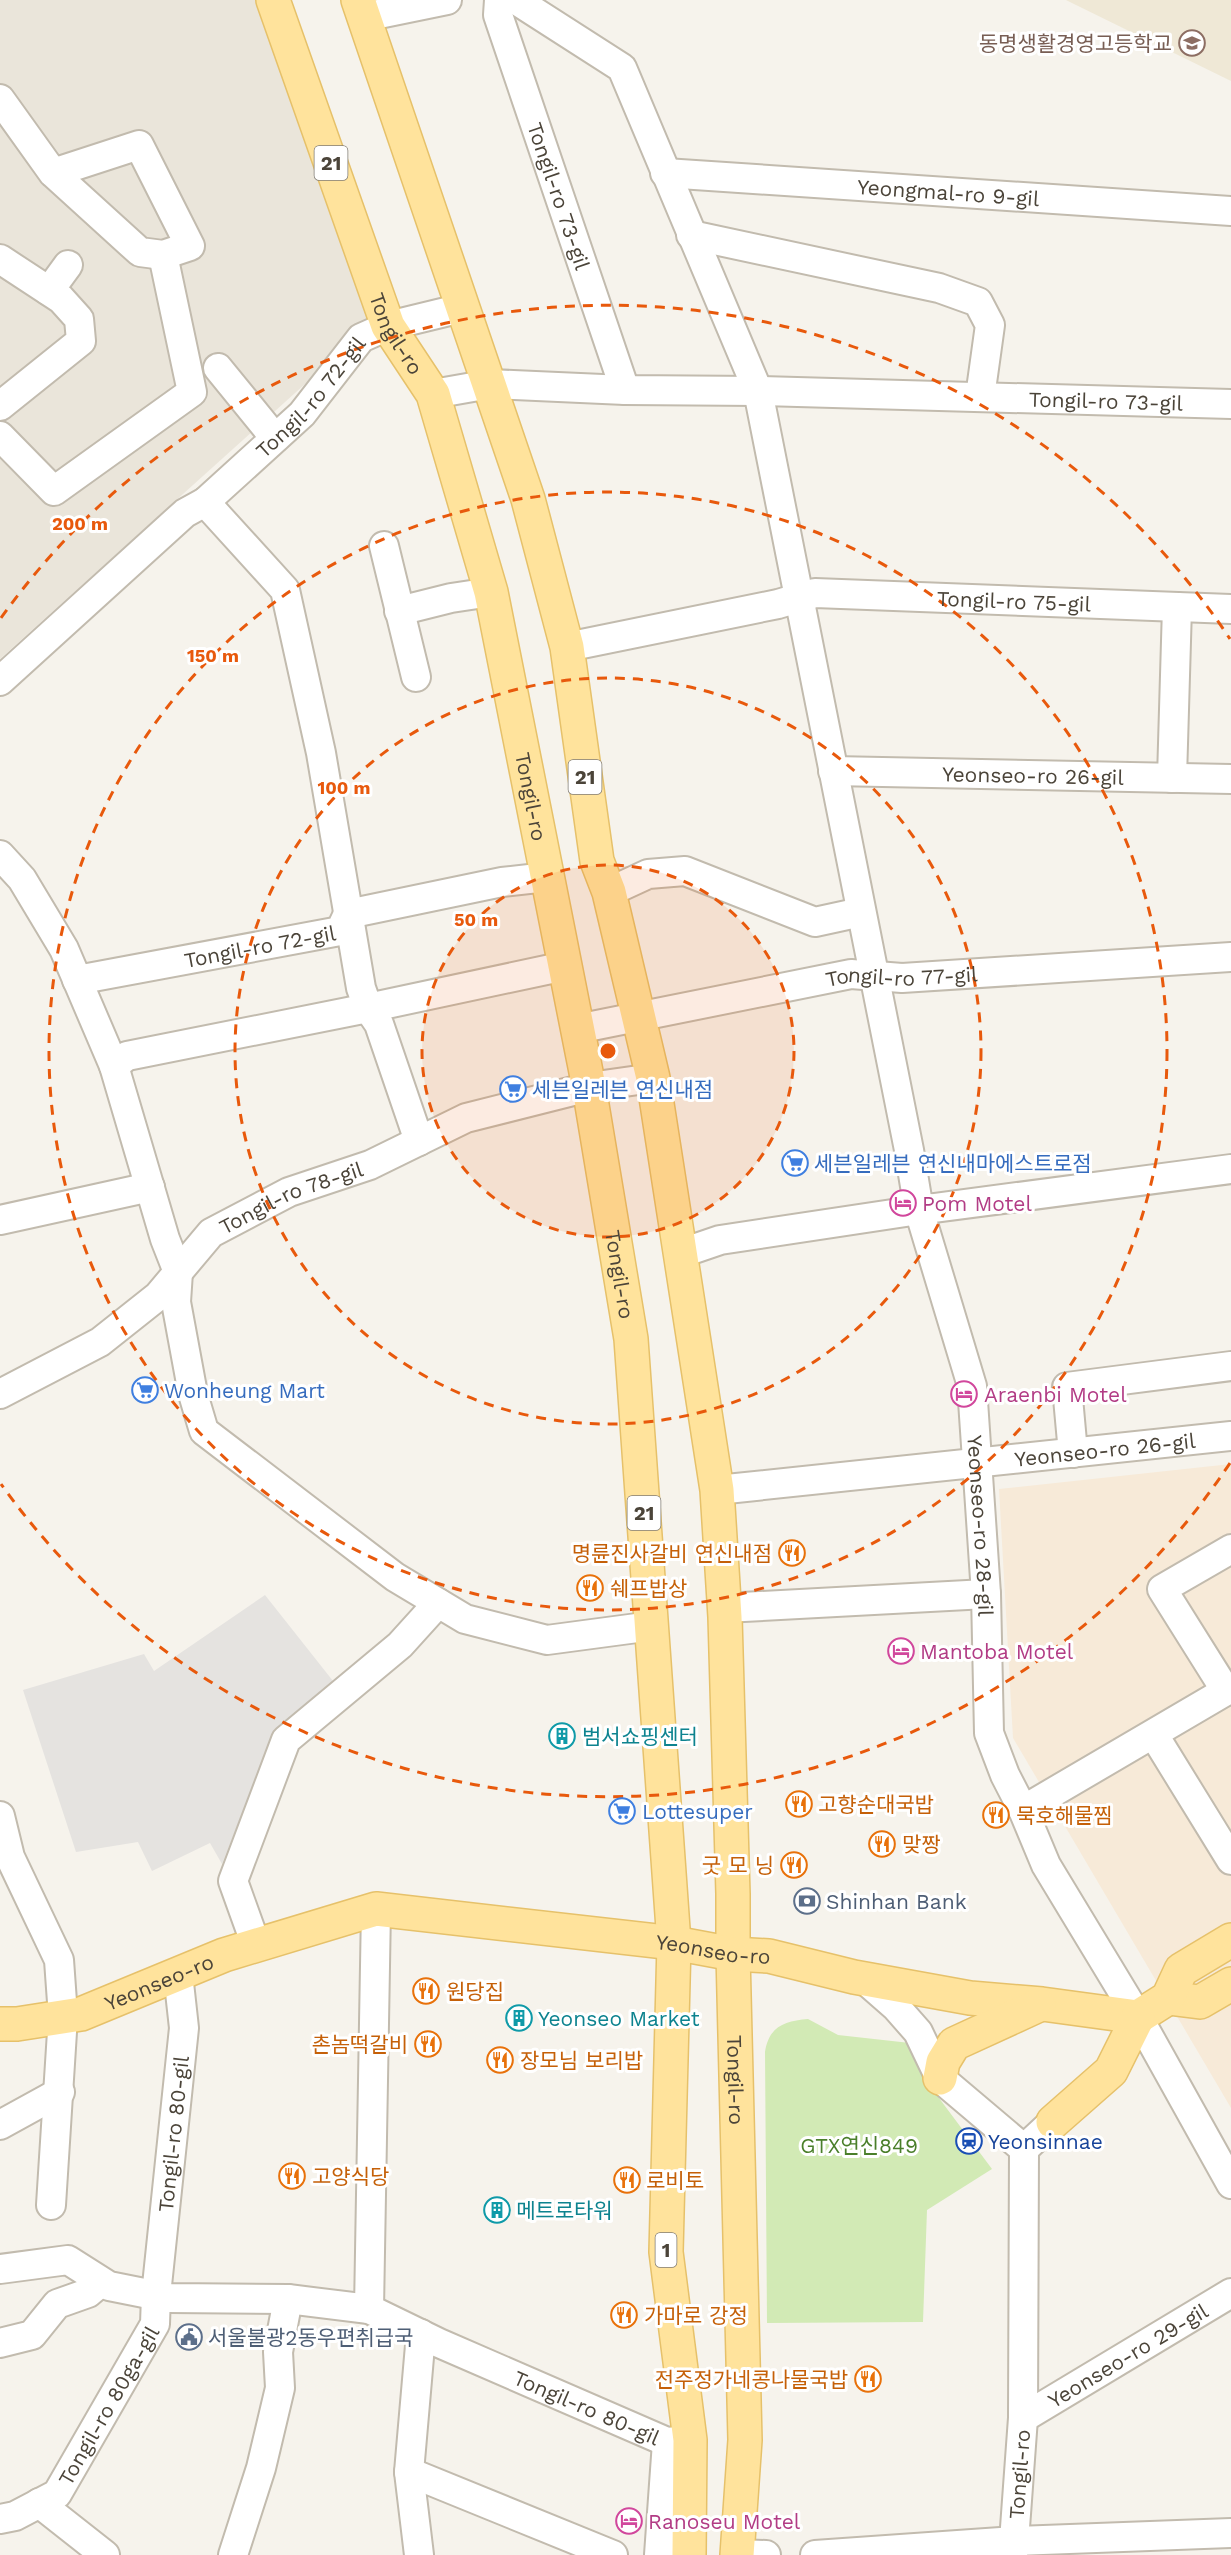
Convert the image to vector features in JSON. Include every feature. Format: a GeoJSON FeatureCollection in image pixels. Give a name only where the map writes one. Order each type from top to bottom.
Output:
{"type":"FeatureCollection","features":[{"type":"Feature","properties":{"kind":"main road","name":"Tongil-ro"},"geometry":{"type":"LineString","coordinates":[[273,0],[388,326],[433,394],[491,592],[590,1087],[631,1339],[674,1943],[666,2252],[678,2441],[689,2555]]}},
{"type":"Feature","properties":{"kind":"main road","name":"Tongil-ro"},"geometry":{"type":"LineString","coordinates":[[361,8],[528,499],[567,647],[597,861],[609,892],[653,1078],[717,1490],[724,1608],[733,1894],[747,2555]]}},
{"type":"Feature","properties":{"kind":"main road","name":"Yeonseo-ro"},"geometry":{"type":"LineString","coordinates":[[0,2024],[81,2014],[256,1945],[376,1909],[674,1943],[733,1954],[769,1956],[864,1979],[970,1998],[1042,2004],[1138,2017]]}},
{"type":"Feature","properties":{"kind":"main road"},"geometry":{"type":"LineString","coordinates":[[1053,2122],[1112,2071],[1138,2017],[1168,1998],[1181,1970],[1231,1940]]}},
{"type":"Feature","properties":{"kind":"main road"},"geometry":{"type":"LineString","coordinates":[[1168,1998],[1200,2002],[1231,1984]]}},
{"type":"Feature","properties":{"kind":"main road"},"geometry":{"type":"LineString","coordinates":[[940,2078],[943,2062],[954,2044],[1042,2004]]}},
{"type":"Feature","properties":{"kind":"street"},"geometry":{"type":"LineString","coordinates":[[361,8],[447,0]]}},
{"type":"Feature","properties":{"kind":"street","name":"Tongil-ro 73-gil"},"geometry":{"type":"LineString","coordinates":[[499,0],[498,15],[625,390]]}},
{"type":"Feature","properties":{"kind":"street"},"geometry":{"type":"LineString","coordinates":[[516,0],[622,68],[758,392],[873,974]]}},
{"type":"Feature","properties":{"kind":"street"},"geometry":{"type":"LineString","coordinates":[[0,99],[53,173],[98,221],[140,252],[163,255],[189,246],[139,145],[53,173]]}},
{"type":"Feature","properties":{"kind":"street","name":"Yeongmal-ro 9-gil"},"geometry":{"type":"LineString","coordinates":[[665,173],[1231,212]]}},
{"type":"Feature","properties":{"kind":"street"},"geometry":{"type":"LineString","coordinates":[[691,235],[939,288],[978,302],[990,325],[980,398]]}},
{"type":"Feature","properties":{"kind":"street"},"geometry":{"type":"LineString","coordinates":[[0,436],[54,491],[192,392],[163,255]]}},
{"type":"Feature","properties":{"kind":"street"},"geometry":{"type":"LineString","coordinates":[[0,259],[61,299],[79,319],[81,340],[0,406]]}},
{"type":"Feature","properties":{"kind":"street"},"geometry":{"type":"LineString","coordinates":[[49,291],[68,265]]}},
{"type":"Feature","properties":{"kind":"street","name":"Tongil-ro 72-gil"},"geometry":{"type":"LineString","coordinates":[[0,681],[185,513],[205,502],[302,414],[361,338],[388,326],[462,308]]}},
{"type":"Feature","properties":{"kind":"street"},"geometry":{"type":"LineString","coordinates":[[218,368],[275,438]]}},
{"type":"Feature","properties":{"kind":"street","name":"Tongil-ro 73-gil"},"geometry":{"type":"LineString","coordinates":[[433,394],[490,384],[625,390],[1231,404]]}},
{"type":"Feature","properties":{"kind":"street","name":"Tongil-ro 72-gil"},"geometry":{"type":"LineString","coordinates":[[77,980],[340,931],[348,914],[321,753],[285,590],[205,502]]}},
{"type":"Feature","properties":{"kind":"street"},"geometry":{"type":"LineString","coordinates":[[384,546],[416,677]]}},
{"type":"Feature","properties":{"kind":"street"},"geometry":{"type":"LineString","coordinates":[[399,611],[451,598],[491,592]]}},
{"type":"Feature","properties":{"kind":"street","name":"Tongil-ro 75-gil"},"geometry":{"type":"LineString","coordinates":[[567,647],[778,604],[815,592],[1231,609]]}},
{"type":"Feature","properties":{"kind":"street"},"geometry":{"type":"LineString","coordinates":[[1172,778],[1177,607]]}},
{"type":"Feature","properties":{"kind":"street","name":"Yeonseo-ro 26-gil"},"geometry":{"type":"LineString","coordinates":[[833,771],[1231,779]]}},
{"type":"Feature","properties":{"kind":"street"},"geometry":{"type":"LineString","coordinates":[[0,855],[22,879],[64,949],[114,1066],[165,1239],[178,1272],[176,1302],[194,1394],[204,1431],[395,1577],[465,1619],[547,1640],[652,1626]]}},
{"type":"Feature","properties":{"kind":"street"},"geometry":{"type":"LineString","coordinates":[[609,892],[648,874],[685,871],[815,922],[861,912]]}},
{"type":"Feature","properties":{"kind":"street"},"geometry":{"type":"LineString","coordinates":[[418,1141],[380,1024],[368,1008],[360,988],[348,914],[502,882],[547,877]]}},
{"type":"Feature","properties":{"kind":"street","name":"Tongil-ro 77-gil"},"geometry":{"type":"LineString","coordinates":[[578,1029],[851,974],[902,978],[1231,957]]}},
{"type":"Feature","properties":{"kind":"street"},"geometry":{"type":"LineString","coordinates":[[114,1066],[127,1056],[565,966]]}},
{"type":"Feature","properties":{"kind":"street","name":"Yeonseo-ro 28-gil"},"geometry":{"type":"LineString","coordinates":[[873,974],[919,1210],[972,1386],[986,1594],[989,1733],[1005,1775],[1023,1809],[1046,1866],[1138,2017]]}},
{"type":"Feature","properties":{"kind":"street","name":"Tongil-ro 78-gil"},"geometry":{"type":"LineString","coordinates":[[0,1394],[100,1342],[159,1296],[211,1233],[289,1192],[370,1165],[466,1118],[590,1087],[653,1078]]}},
{"type":"Feature","properties":{"kind":"street"},"geometry":{"type":"LineString","coordinates":[[679,1254],[720,1240],[919,1210],[1231,1168]]}},
{"type":"Feature","properties":{"kind":"street"},"geometry":{"type":"LineString","coordinates":[[0,1220],[150,1186]]}},
{"type":"Feature","properties":{"kind":"street"},"geometry":{"type":"LineString","coordinates":[[1073,1453],[1067,1387],[1231,1366]]}},
{"type":"Feature","properties":{"kind":"street","name":"Yeonseo-ro 26-gil"},"geometry":{"type":"LineString","coordinates":[[978,1463],[1231,1436]]}},
{"type":"Feature","properties":{"kind":"street"},"geometry":{"type":"LineString","coordinates":[[717,1490],[978,1463]]}},
{"type":"Feature","properties":{"kind":"street"},"geometry":{"type":"LineString","coordinates":[[1023,1809],[1228,1690],[1162,1589],[1231,1549]]}},
{"type":"Feature","properties":{"kind":"street"},"geometry":{"type":"LineString","coordinates":[[724,1608],[986,1594]]}},
{"type":"Feature","properties":{"kind":"street"},"geometry":{"type":"LineString","coordinates":[[256,1945],[234,1881],[286,1740],[400,1645],[438,1603]]}},
{"type":"Feature","properties":{"kind":"street"},"geometry":{"type":"LineString","coordinates":[[1154,1735],[1231,1860]]}},
{"type":"Feature","properties":{"kind":"street"},"geometry":{"type":"LineString","coordinates":[[1,1825],[10,1857],[11,1881],[59,1960],[63,2016],[60,2092],[51,2205]]}},
{"type":"Feature","properties":{"kind":"street"},"geometry":{"type":"LineString","coordinates":[[369,2309],[376,1909]]}},
{"type":"Feature","properties":{"kind":"street","name":"Tongil-ro 80-gil"},"geometry":{"type":"LineString","coordinates":[[156,2295],[184,2028],[178,1974]]}},
{"type":"Feature","properties":{"kind":"street"},"geometry":{"type":"LineString","coordinates":[[864,1979],[896,2007],[918,2032],[940,2078],[1024,2149],[1053,2122]]}},
{"type":"Feature","properties":{"kind":"street"},"geometry":{"type":"LineString","coordinates":[[1138,2017],[1231,2184]]}},
{"type":"Feature","properties":{"kind":"street"},"geometry":{"type":"LineString","coordinates":[[0,2125],[60,2092]]}},
{"type":"Feature","properties":{"kind":"street","name":"Tongil-ro"},"geometry":{"type":"LineString","coordinates":[[815,2555],[1014,2548],[1023,2418],[1024,2149]]}},
{"type":"Feature","properties":{"kind":"street","name":"Tongil-ro 80-gil"},"geometry":{"type":"LineString","coordinates":[[0,2269],[68,2260],[109,2286],[169,2298],[288,2299],[369,2309],[421,2334],[678,2441]]}},
{"type":"Feature","properties":{"kind":"street"},"geometry":{"type":"LineString","coordinates":[[0,2343],[32,2335],[57,2304],[88,2293],[101,2282]]}},
{"type":"Feature","properties":{"kind":"street","name":"Yeonseo-ro 29-gil"},"geometry":{"type":"LineString","coordinates":[[1023,2418],[1231,2293]]}},
{"type":"Feature","properties":{"kind":"street","name":"Tongil-ro 80ga-gil"},"geometry":{"type":"LineString","coordinates":[[0,2519],[15,2516],[57,2494],[155,2324],[156,2295]]}},
{"type":"Feature","properties":{"kind":"street"},"geometry":{"type":"LineString","coordinates":[[233,2555],[261,2468],[280,2388],[278,2352],[288,2299]]}},
{"type":"Feature","properties":{"kind":"street"},"geometry":{"type":"LineString","coordinates":[[419,2555],[408,2472],[421,2334]]}},
{"type":"Feature","properties":{"kind":"street"},"geometry":{"type":"LineString","coordinates":[[659,2555],[678,2441]]}},
{"type":"Feature","properties":{"kind":"street"},"geometry":{"type":"LineString","coordinates":[[408,2472],[613,2555]]}},
{"type":"Feature","properties":{"kind":"street","name":"Tongil-ro 80ga-gil"},"geometry":{"type":"LineString","coordinates":[[39,2503],[105,2555]]}},
{"type":"Feature","properties":{"kind":"street"},"geometry":{"type":"LineString","coordinates":[[1014,2548],[1231,2533]]}},
{"type":"Feature","properties":{"kind":"shaded area"},"geometry":{"type":"Polygon","coordinates":[[[0,0],[257,0],[376,320],[0,659],[0,0]]]}},
{"type":"Feature","properties":{"kind":"shaded area","name":"동명생활경영고등학교"},"geometry":{"type":"Polygon","coordinates":[[[1066,0],[1231,0],[1231,81],[1076,5],[1066,0]]]}},
{"type":"Feature","properties":{"kind":"shaded area"},"geometry":{"type":"Polygon","coordinates":[[[1231,1464],[1231,2108],[1013,1738],[999,1489],[1231,1464]]]}},
{"type":"Feature","properties":{"kind":"shaded area"},"geometry":{"type":"Polygon","coordinates":[[[265,1595],[333,1681],[274,1733],[222,1864],[210,1843],[152,1871],[138,1842],[76,1852],[23,1690],[144,1654],[154,1671],[265,1595]]]}},
{"type":"Feature","properties":{"kind":"green space","name":"GTX연신849"},"geometry":{"type":"Polygon","coordinates":[[[808,2019],[838,2035],[910,2043],[927,2082],[992,2169],[927,2210],[923,2322],[767,2323],[765,2052],[770,2036],[779,2026],[792,2021],[808,2019]]]}},
{"type":"Feature","properties":{"kind":"place","name":"동명생활경영고등학교"},"geometry":{"type":"Point","coordinates":[1192,43]}},
{"type":"Feature","properties":{"kind":"place","name":"세븐일레븐 연신내점"},"geometry":{"type":"Point","coordinates":[513,1089]}},
{"type":"Feature","properties":{"kind":"place","name":"세븐일레븐 연신내마에스트로점"},"geometry":{"type":"Point","coordinates":[795,1163]}},
{"type":"Feature","properties":{"kind":"place","name":"Pom Motel"},"geometry":{"type":"Point","coordinates":[903,1203]}},
{"type":"Feature","properties":{"kind":"place","name":"Wonheung Mart"},"geometry":{"type":"Point","coordinates":[145,1390]}},
{"type":"Feature","properties":{"kind":"place","name":"Araenbi Motel"},"geometry":{"type":"Point","coordinates":[964,1394]}},
{"type":"Feature","properties":{"kind":"place","name":"명륜진사갈비 연신내점"},"geometry":{"type":"Point","coordinates":[792,1553]}},
{"type":"Feature","properties":{"kind":"place","name":"쉐프밥상"},"geometry":{"type":"Point","coordinates":[590,1588]}},
{"type":"Feature","properties":{"kind":"place","name":"Mantoba Motel"},"geometry":{"type":"Point","coordinates":[901,1651]}},
{"type":"Feature","properties":{"kind":"place","name":"범서쇼핑센터"},"geometry":{"type":"Point","coordinates":[562,1736]}},
{"type":"Feature","properties":{"kind":"place","name":"고향순대국밥"},"geometry":{"type":"Point","coordinates":[799,1804]}},
{"type":"Feature","properties":{"kind":"place","name":"Lottesuper"},"geometry":{"type":"Point","coordinates":[622,1811]}},
{"type":"Feature","properties":{"kind":"place","name":"묵호해물찜"},"geometry":{"type":"Point","coordinates":[996,1815]}},
{"type":"Feature","properties":{"kind":"place","name":"맞짱"},"geometry":{"type":"Point","coordinates":[882,1844]}},
{"type":"Feature","properties":{"kind":"place","name":"굿 모 닝"},"geometry":{"type":"Point","coordinates":[794,1865]}},
{"type":"Feature","properties":{"kind":"place","name":"Shinhan Bank"},"geometry":{"type":"Point","coordinates":[807,1901]}},
{"type":"Feature","properties":{"kind":"place","name":"원당집"},"geometry":{"type":"Point","coordinates":[426,1991]}},
{"type":"Feature","properties":{"kind":"place","name":"Yeonseo Market"},"geometry":{"type":"Point","coordinates":[519,2018]}},
{"type":"Feature","properties":{"kind":"place","name":"촌놈떡갈비"},"geometry":{"type":"Point","coordinates":[428,2044]}},
{"type":"Feature","properties":{"kind":"place","name":"장모님 보리밥"},"geometry":{"type":"Point","coordinates":[500,2060]}},
{"type":"Feature","properties":{"kind":"place","name":"Yeonsinnae"},"geometry":{"type":"Point","coordinates":[969,2141]}},
{"type":"Feature","properties":{"kind":"place","name":"고양식당"},"geometry":{"type":"Point","coordinates":[292,2176]}},
{"type":"Feature","properties":{"kind":"place","name":"로비토"},"geometry":{"type":"Point","coordinates":[627,2180]}},
{"type":"Feature","properties":{"kind":"place","name":"메트로타워"},"geometry":{"type":"Point","coordinates":[497,2210]}},
{"type":"Feature","properties":{"kind":"place","name":"가마로 강정"},"geometry":{"type":"Point","coordinates":[624,2315]}},
{"type":"Feature","properties":{"kind":"place","name":"서울불광2동우편취급국"},"geometry":{"type":"Point","coordinates":[189,2337]}},
{"type":"Feature","properties":{"kind":"place","name":"전주정가네콩나물국밥"},"geometry":{"type":"Point","coordinates":[868,2379]}},
{"type":"Feature","properties":{"kind":"place","name":"Ranoseu Motel"},"geometry":{"type":"Point","coordinates":[629,2521]}}]}
